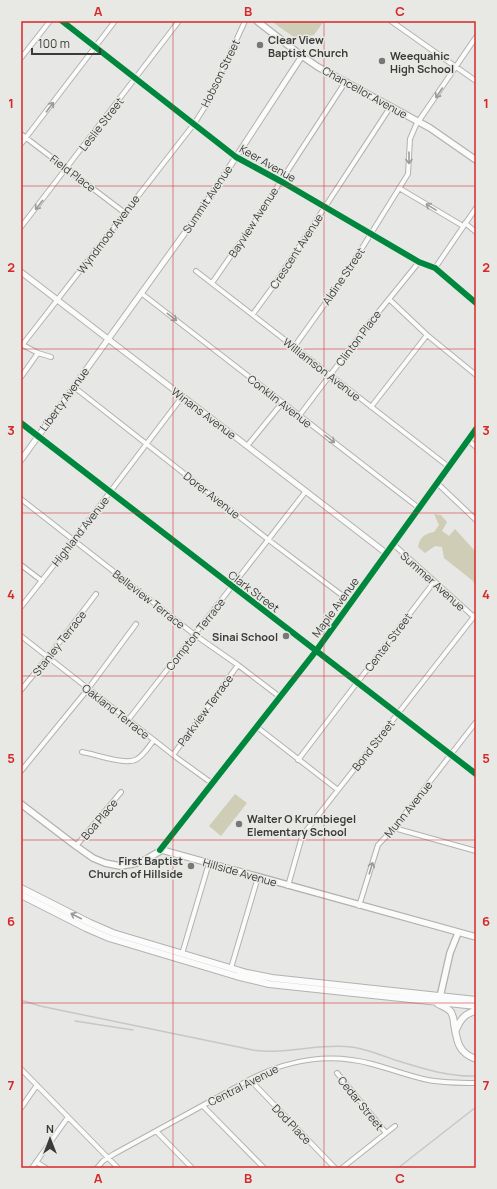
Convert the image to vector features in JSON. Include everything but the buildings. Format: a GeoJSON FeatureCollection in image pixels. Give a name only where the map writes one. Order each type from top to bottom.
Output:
{"type":"FeatureCollection","features":[{"type":"Feature","properties":{"kind":"highway"},"geometry":{"type":"LineString","coordinates":[[21,888],[98,927],[116,934],[261,976],[288,981],[476,1000]]}},
{"type":"Feature","properties":{"kind":"highway"},"geometry":{"type":"LineString","coordinates":[[21,895],[109,938],[252,980],[285,986],[476,1006]]}},
{"type":"Feature","properties":{"kind":"highway"},"geometry":{"type":"LineString","coordinates":[[432,1002],[447,1008],[450,1011],[453,1018],[457,1042],[462,1050],[469,1056],[476,1059]]}},
{"type":"Feature","properties":{"kind":"highway"},"geometry":{"type":"LineString","coordinates":[[456,1034],[458,1025],[462,1019],[468,1014],[476,1011]]}},
{"type":"Feature","properties":{"kind":"main road","name":"Chancellor Avenue"},"geometry":{"type":"LineString","coordinates":[[257,21],[302,56],[440,134],[476,160]]}},
{"type":"Feature","properties":{"kind":"main road"},"geometry":{"type":"LineString","coordinates":[[21,804],[76,846],[101,862],[120,866],[140,862],[160,850]]}},
{"type":"Feature","properties":{"kind":"main road","name":"Hillside Avenue"},"geometry":{"type":"LineString","coordinates":[[160,850],[476,937]]}},
{"type":"Feature","properties":{"kind":"main road"},"geometry":{"type":"LineString","coordinates":[[440,997],[450,953],[458,933]]}},
{"type":"Feature","properties":{"kind":"street"},"geometry":{"type":"LineString","coordinates":[[21,58],[50,21]]}},
{"type":"Feature","properties":{"kind":"street","name":"Keer Avenue"},"geometry":{"type":"LineString","coordinates":[[62,21],[236,157],[419,262],[435,268],[476,303]]}},
{"type":"Feature","properties":{"kind":"street"},"geometry":{"type":"LineString","coordinates":[[21,144],[115,21]]}},
{"type":"Feature","properties":{"kind":"street","name":"Leslie Street"},"geometry":{"type":"LineString","coordinates":[[21,227],[179,21]]}},
{"type":"Feature","properties":{"kind":"street","name":"Hobson Street"},"geometry":{"type":"LineString","coordinates":[[194,124],[208,102],[245,21]]}},
{"type":"Feature","properties":{"kind":"street"},"geometry":{"type":"LineString","coordinates":[[391,21],[476,81]]}},
{"type":"Feature","properties":{"kind":"street","name":"Aldine Street"},"geometry":{"type":"LineString","coordinates":[[294,347],[344,277],[408,174],[410,139],[419,122],[476,37]]}},
{"type":"Feature","properties":{"kind":"street","name":"Summit Avenue"},"geometry":{"type":"LineString","coordinates":[[107,339],[202,209],[302,56]]}},
{"type":"Feature","properties":{"kind":"street","name":"Bayview Avenue"},"geometry":{"type":"LineString","coordinates":[[212,282],[255,221],[346,81]]}},
{"type":"Feature","properties":{"kind":"street","name":"Crescent Avenue"},"geometry":{"type":"LineString","coordinates":[[253,314],[272,288],[391,106]]}},
{"type":"Feature","properties":{"kind":"street","name":"Wyndmoor Avenue"},"geometry":{"type":"LineString","coordinates":[[22,344],[194,124]]}},
{"type":"Feature","properties":{"kind":"street","name":"Field Place"},"geometry":{"type":"LineString","coordinates":[[21,134],[124,213]]}},
{"type":"Feature","properties":{"kind":"street"},"geometry":{"type":"LineString","coordinates":[[399,188],[476,232]]}},
{"type":"Feature","properties":{"kind":"street"},"geometry":{"type":"LineString","coordinates":[[435,268],[476,208]]}},
{"type":"Feature","properties":{"kind":"street","name":"Clinton Place"},"geometry":{"type":"LineString","coordinates":[[299,416],[388,299],[419,262]]}},
{"type":"Feature","properties":{"kind":"street","name":"Williamson Avenue"},"geometry":{"type":"LineString","coordinates":[[196,271],[448,467]]}},
{"type":"Feature","properties":{"kind":"street","name":"Winans Avenue"},"geometry":{"type":"LineString","coordinates":[[21,272],[386,553]]}},
{"type":"Feature","properties":{"kind":"street","name":"Conklin Avenue"},"geometry":{"type":"LineString","coordinates":[[141,293],[419,508]]}},
{"type":"Feature","properties":{"kind":"street"},"geometry":{"type":"LineString","coordinates":[[388,299],[427,335],[476,376]]}},
{"type":"Feature","properties":{"kind":"street"},"geometry":{"type":"LineString","coordinates":[[371,408],[427,335]]}},
{"type":"Feature","properties":{"kind":"street","name":"Liberty Avenue"},"geometry":{"type":"LineString","coordinates":[[21,460],[107,339]]}},
{"type":"Feature","properties":{"kind":"street"},"geometry":{"type":"LineString","coordinates":[[22,344],[38,353],[51,357]]}},
{"type":"Feature","properties":{"kind":"street"},"geometry":{"type":"LineString","coordinates":[[21,377],[38,353]]}},
{"type":"Feature","properties":{"kind":"street","name":"Dorer Avenue"},"geometry":{"type":"LineString","coordinates":[[74,387],[351,602]]}},
{"type":"Feature","properties":{"kind":"street","name":"Highland Avenue"},"geometry":{"type":"LineString","coordinates":[[21,607],[74,541],[182,397]]}},
{"type":"Feature","properties":{"kind":"street"},"geometry":{"type":"LineString","coordinates":[[248,446],[282,403]]}},
{"type":"Feature","properties":{"kind":"street","name":"Clark Street"},"geometry":{"type":"LineString","coordinates":[[21,422],[232,587],[476,774]]}},
{"type":"Feature","properties":{"kind":"street","name":"Maple Avenue"},"geometry":{"type":"LineString","coordinates":[[160,850],[316,651],[476,429]]}},
{"type":"Feature","properties":{"kind":"street"},"geometry":{"type":"LineString","coordinates":[[468,440],[476,447]]}},
{"type":"Feature","properties":{"kind":"street"},"geometry":{"type":"LineString","coordinates":[[437,483],[476,520]]}},
{"type":"Feature","properties":{"kind":"street","name":"Compton Terrace"},"geometry":{"type":"LineString","coordinates":[[128,720],[306,491]]}},
{"type":"Feature","properties":{"kind":"street","name":"Belleview Terrace"},"geometry":{"type":"LineString","coordinates":[[21,499],[194,635],[238,665],[280,697]]}},
{"type":"Feature","properties":{"kind":"street","name":"Summer Avenue"},"geometry":{"type":"LineString","coordinates":[[393,544],[434,582],[475,616]]}},
{"type":"Feature","properties":{"kind":"street"},"geometry":{"type":"LineString","coordinates":[[21,565],[42,581]]}},
{"type":"Feature","properties":{"kind":"street","name":"Center Street"},"geometry":{"type":"LineString","coordinates":[[298,760],[434,582]]}},
{"type":"Feature","properties":{"kind":"street","name":"Stanley Terrace"},"geometry":{"type":"LineString","coordinates":[[21,690],[96,594]]}},
{"type":"Feature","properties":{"kind":"street","name":"Bond Street"},"geometry":{"type":"LineString","coordinates":[[288,886],[302,837],[475,616]]}},
{"type":"Feature","properties":{"kind":"street"},"geometry":{"type":"LineString","coordinates":[[21,771],[88,689],[136,624]]}},
{"type":"Feature","properties":{"kind":"street","name":"Oakland Terrace"},"geometry":{"type":"LineString","coordinates":[[21,636],[173,755],[213,784]]}},
{"type":"Feature","properties":{"kind":"street","name":"Parkview Terrace"},"geometry":{"type":"LineString","coordinates":[[173,755],[238,665]]}},
{"type":"Feature","properties":{"kind":"street","name":"Munn Avenue"},"geometry":{"type":"LineString","coordinates":[[359,906],[378,845],[394,828],[476,722]]}},
{"type":"Feature","properties":{"kind":"street"},"geometry":{"type":"LineString","coordinates":[[256,727],[338,790]]}},
{"type":"Feature","properties":{"kind":"street"},"geometry":{"type":"LineString","coordinates":[[82,752],[124,762],[130,762],[141,756],[154,740]]}},
{"type":"Feature","properties":{"kind":"street","name":"Boa Place"},"geometry":{"type":"LineString","coordinates":[[76,846],[121,792]]}},
{"type":"Feature","properties":{"kind":"street"},"geometry":{"type":"LineString","coordinates":[[394,828],[476,851]]}},
{"type":"Feature","properties":{"kind":"street"},"geometry":{"type":"LineString","coordinates":[[182,954],[209,863]]}},
{"type":"Feature","properties":{"kind":"street"},"geometry":{"type":"LineString","coordinates":[[231,968],[258,877]]}},
{"type":"Feature","properties":{"kind":"street","name":"Central Avenue"},"geometry":{"type":"LineString","coordinates":[[97,1168],[108,1158],[251,1079],[272,1069],[288,1064],[320,1059],[356,1061],[434,1081],[476,1083]]}},
{"type":"Feature","properties":{"kind":"street"},"geometry":{"type":"LineString","coordinates":[[21,1069],[118,1168]]}},
{"type":"Feature","properties":{"kind":"street","name":"Cedar Street"},"geometry":{"type":"LineString","coordinates":[[337,1073],[386,1134]]}},
{"type":"Feature","properties":{"kind":"street","name":"Dod Place"},"geometry":{"type":"LineString","coordinates":[[251,1079],[335,1168]]}},
{"type":"Feature","properties":{"kind":"street"},"geometry":{"type":"LineString","coordinates":[[21,1108],[37,1085]]}},
{"type":"Feature","properties":{"kind":"street"},"geometry":{"type":"LineString","coordinates":[[203,1106],[264,1168]]}},
{"type":"Feature","properties":{"kind":"street"},"geometry":{"type":"LineString","coordinates":[[32,1168],[68,1117]]}},
{"type":"Feature","properties":{"kind":"street"},"geometry":{"type":"LineString","coordinates":[[342,1168],[395,1126]]}},
{"type":"Feature","properties":{"kind":"street"},"geometry":{"type":"LineString","coordinates":[[156,1131],[192,1168]]}},
{"type":"Feature","properties":{"kind":"street"},"geometry":{"type":"LineString","coordinates":[[36,1162],[46,1168]]}},
{"type":"Feature","properties":{"kind":"shaded area"},"geometry":{"type":"Polygon","coordinates":[[[271,21],[324,21],[314,35],[300,37],[298,40],[271,21]]]}},
{"type":"Feature","properties":{"kind":"shaded area"},"geometry":{"type":"Polygon","coordinates":[[[434,514],[441,515],[447,522],[442,531],[449,536],[455,529],[476,551],[476,587],[473,581],[444,558],[442,547],[435,546],[425,553],[418,547],[423,536],[434,532],[439,525],[434,514]]]}},
{"type":"Feature","properties":{"kind":"shaded area"},"geometry":{"type":"Polygon","coordinates":[[[235,794],[247,803],[221,836],[209,826],[235,794]]]}},
{"type":"Feature","properties":{"kind":"railway"},"geometry":{"type":"LineString","coordinates":[[21,1000],[40,1006],[253,1050],[278,1051],[326,1046],[351,1047],[435,1071],[455,1075],[476,1076]]}},
{"type":"Feature","properties":{"kind":"railway"},"geometry":{"type":"LineString","coordinates":[[75,1021],[133,1030]]}},
{"type":"Feature","properties":{"kind":"railway"},"geometry":{"type":"LineString","coordinates":[[398,1168],[476,1107]]}},
{"type":"Feature","properties":{"kind":"cycle path"},"geometry":{"type":"LineString","coordinates":[[62,21],[236,157],[284,183],[419,262],[435,268],[476,303]]}},
{"type":"Feature","properties":{"kind":"cycle path"},"geometry":{"type":"LineString","coordinates":[[21,423],[476,774]]}},
{"type":"Feature","properties":{"kind":"cycle path"},"geometry":{"type":"LineString","coordinates":[[160,850],[316,651],[476,429]]}},
{"type":"Feature","properties":{"kind":"place","name":"Clear View Baptist Church"},"geometry":{"type":"Point","coordinates":[260,45]}},
{"type":"Feature","properties":{"kind":"place","name":"Weequahic High School"},"geometry":{"type":"Point","coordinates":[382,61]}},
{"type":"Feature","properties":{"kind":"place","name":"Sinai School"},"geometry":{"type":"Point","coordinates":[286,636]}},
{"type":"Feature","properties":{"kind":"place","name":"Walter O Krumbiegel Elementary School"},"geometry":{"type":"Point","coordinates":[239,824]}},
{"type":"Feature","properties":{"kind":"place","name":"First Baptist Church of Hillside"},"geometry":{"type":"Point","coordinates":[191,866]}}]}
